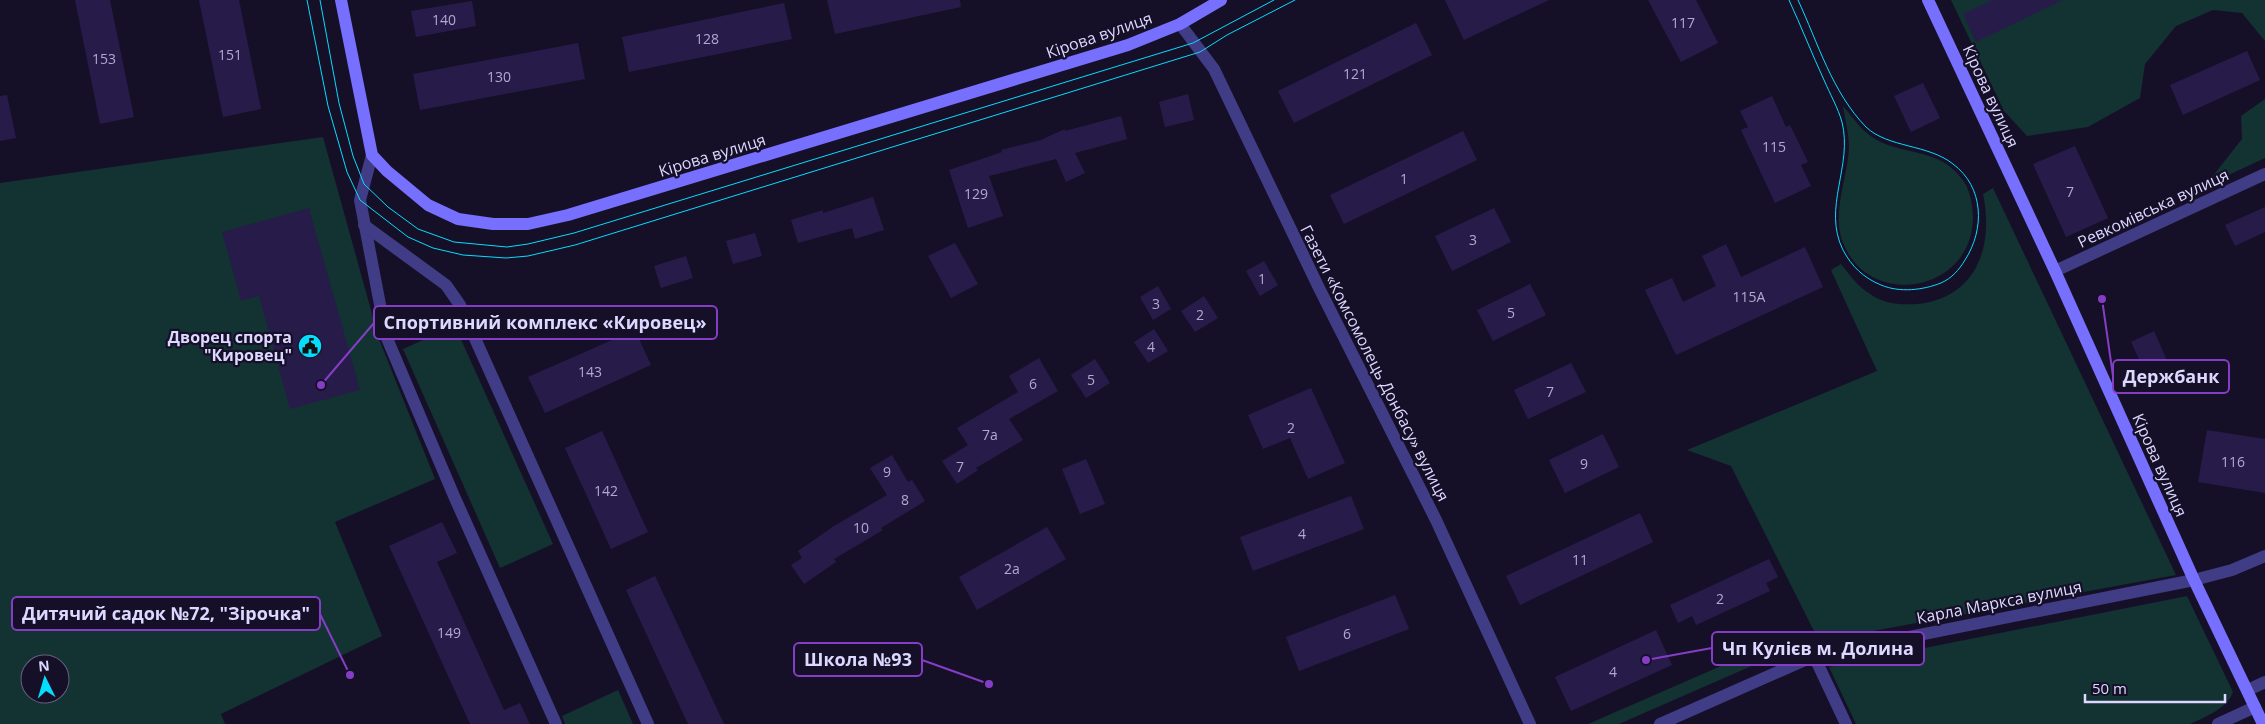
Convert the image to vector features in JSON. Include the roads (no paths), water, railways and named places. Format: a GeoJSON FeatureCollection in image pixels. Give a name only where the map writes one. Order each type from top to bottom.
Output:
{"type":"FeatureCollection","features":[{"type":"Feature","properties":{"kind":"main road"},"geometry":{"type":"LineString","coordinates":[[341,0],[372,155]]}},
{"type":"Feature","properties":{"kind":"main road","name":"Кірова вулиця"},"geometry":{"type":"LineString","coordinates":[[372,155],[409,191],[428,205],[458,219],[493,224],[528,224],[568,215],[1128,46],[1180,24],[1221,0]]}},
{"type":"Feature","properties":{"kind":"main road","name":"Кірова вулиця"},"geometry":{"type":"LineString","coordinates":[[1928,0],[2055,271],[2194,580],[2263,724]]}},
{"type":"Feature","properties":{"kind":"street","name":"Газети «Комсомолець Донбасу» вулиця"},"geometry":{"type":"LineString","coordinates":[[1180,24],[1214,69],[1319,288],[1436,520],[1530,724]]}},
{"type":"Feature","properties":{"kind":"street"},"geometry":{"type":"LineString","coordinates":[[372,155],[360,200],[386,336],[454,496],[556,724]]}},
{"type":"Feature","properties":{"kind":"street","name":"Ревкомівська вулиця"},"geometry":{"type":"LineString","coordinates":[[2055,271],[2265,174]]}},
{"type":"Feature","properties":{"kind":"street"},"geometry":{"type":"LineString","coordinates":[[364,225],[446,285],[460,305],[648,724]]}},
{"type":"Feature","properties":{"kind":"street","name":"Карла Маркса вулиця"},"geometry":{"type":"LineString","coordinates":[[1660,724],[1814,656],[2194,580],[2232,570],[2265,556]]}},
{"type":"Feature","properties":{"kind":"street"},"geometry":{"type":"LineString","coordinates":[[1814,656],[1846,724]]}},
{"type":"Feature","properties":{"kind":"street"},"geometry":{"type":"LineString","coordinates":[[2248,690],[2265,682]]}},
{"type":"Feature","properties":{"kind":"street"},"geometry":{"type":"LineString","coordinates":[[2218,724],[2255,707]]}},
{"type":"Feature","properties":{"kind":"tram line"},"geometry":{"type":"LineString","coordinates":[[307,0],[328,106],[347,172],[360,200],[408,237],[433,248],[463,255],[506,258],[528,256],[575,245],[1200,52],[1227,35],[1295,0]]}},
{"type":"Feature","properties":{"kind":"tram line"},"geometry":{"type":"LineString","coordinates":[[320,0],[339,103],[353,156],[364,184],[388,207],[418,229],[454,242],[507,247],[574,233],[1193,43],[1274,0]]}},
{"type":"Feature","properties":{"kind":"tram line"},"geometry":{"type":"LineString","coordinates":[[1789,0],[1842,122],[1844,155],[1836,203],[1836,218],[1837,234],[1843,250],[1854,267],[1875,282],[1888,287],[1904,290],[1919,289],[1949,279],[1963,264],[1976,235],[1978,209],[1976,196],[1971,184],[1963,173],[1943,158],[1885,139],[1866,127],[1854,113],[1835,83],[1798,0]]}},
{"type":"Feature","properties":{"kind":"place","name":"Держбанк"},"geometry":{"type":"Point","coordinates":[2102,299]}},
{"type":"Feature","properties":{"kind":"place","name":"Дворец спорта \"Кировец\""},"geometry":{"type":"Point","coordinates":[310,346]}},
{"type":"Feature","properties":{"kind":"place","name":"Cпортивний комплекс «Кировец»"},"geometry":{"type":"Point","coordinates":[321,385]}},
{"type":"Feature","properties":{"kind":"place","name":"Чп Кулієв м. Долина"},"geometry":{"type":"Point","coordinates":[1646,660]}},
{"type":"Feature","properties":{"kind":"place","name":"Дитячий садок №72, \"Зірочка\""},"geometry":{"type":"Point","coordinates":[350,675]}},
{"type":"Feature","properties":{"kind":"place","name":"Школа №93"},"geometry":{"type":"Point","coordinates":[989,684]}}]}
